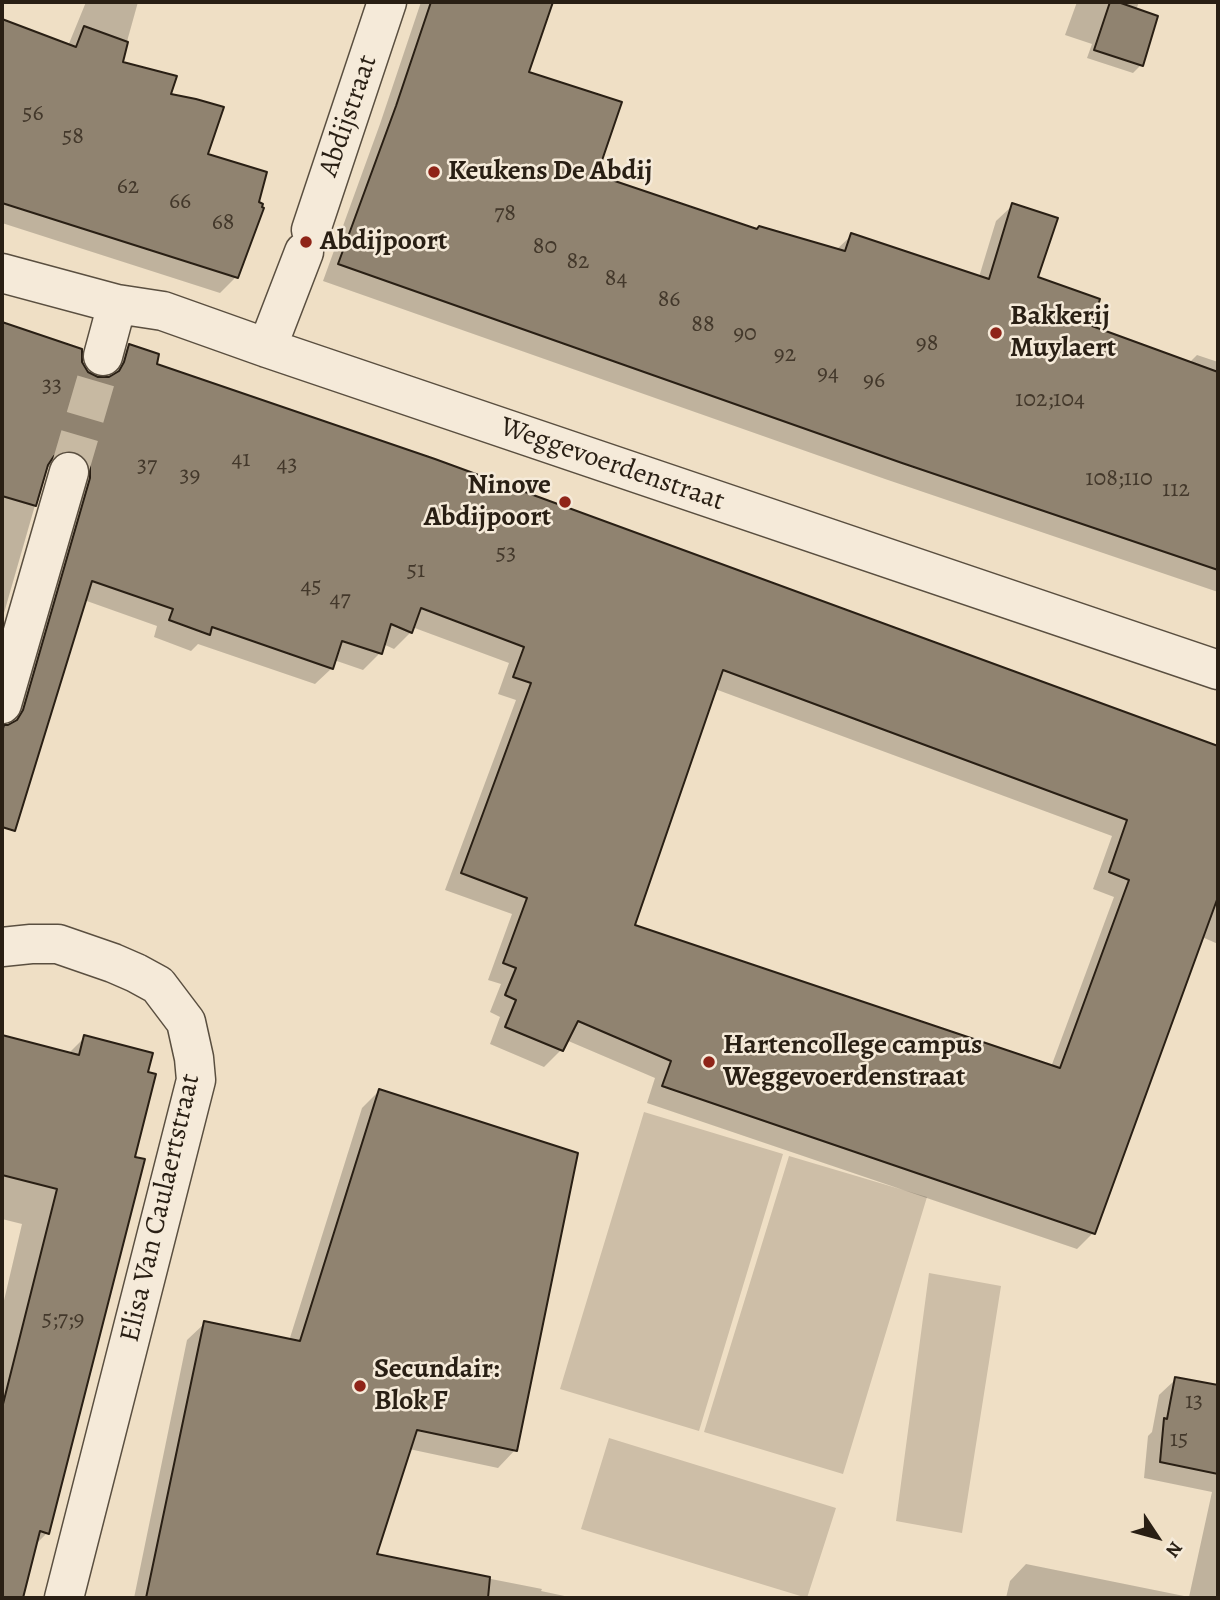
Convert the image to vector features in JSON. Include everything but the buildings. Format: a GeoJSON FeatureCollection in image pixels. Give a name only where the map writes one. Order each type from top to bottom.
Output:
{"type":"FeatureCollection","features":[{"type":"Feature","properties":{"kind":"street","name":"Abdijstraat"},"geometry":{"type":"LineString","coordinates":[[267,348],[307,241],[387,2]]}},
{"type":"Feature","properties":{"kind":"street","name":"Weggevoerdenstraat"},"geometry":{"type":"LineString","coordinates":[[2,274],[117,304],[163,311],[1218,670]]}},
{"type":"Feature","properties":{"kind":"street"},"geometry":{"type":"LineString","coordinates":[[103,356],[117,304]]}},
{"type":"Feature","properties":{"kind":"street"},"geometry":{"type":"LineString","coordinates":[[2,704],[69,472]]}},
{"type":"Feature","properties":{"kind":"street","name":"Elisa Van Caulaertstraat"},"geometry":{"type":"LineString","coordinates":[[2,947],[58,944],[113,963],[158,985],[186,1022],[194,1058],[196,1080],[64,1598]]}},
{"type":"Feature","properties":{"kind":"shaded area"},"geometry":{"type":"Polygon","coordinates":[[[644,1112],[783,1154],[699,1431],[560,1389],[644,1112]]]}},
{"type":"Feature","properties":{"kind":"shaded area"},"geometry":{"type":"Polygon","coordinates":[[[789,1156],[927,1197],[843,1474],[704,1432],[789,1156]]]}},
{"type":"Feature","properties":{"kind":"shaded area"},"geometry":{"type":"Polygon","coordinates":[[[929,1273],[1001,1286],[962,1533],[896,1521],[929,1273]]]}},
{"type":"Feature","properties":{"kind":"shaded area"},"geometry":{"type":"Polygon","coordinates":[[[609,1438],[836,1508],[807,1598],[581,1529],[609,1438]]]}},
{"type":"Feature","properties":{"kind":"tunnel"},"geometry":{"type":"LineString","coordinates":[[69,472],[103,356]]}},
{"type":"Feature","properties":{"kind":"place","name":"Keukens De Abdij"},"geometry":{"type":"Point","coordinates":[434,172]}},
{"type":"Feature","properties":{"kind":"place","name":"Abdijpoort"},"geometry":{"type":"Point","coordinates":[306,242]}},
{"type":"Feature","properties":{"kind":"place","name":"Bakkerij Muylaert"},"geometry":{"type":"Point","coordinates":[996,333]}},
{"type":"Feature","properties":{"kind":"place","name":"Ninove Abdijpoort"},"geometry":{"type":"Point","coordinates":[565,502]}},
{"type":"Feature","properties":{"kind":"place","name":"Hartencollege campus Weggevoerdenstraat"},"geometry":{"type":"Point","coordinates":[709,1062]}},
{"type":"Feature","properties":{"kind":"place","name":"Secundair: Blok F"},"geometry":{"type":"Point","coordinates":[360,1386]}}]}
